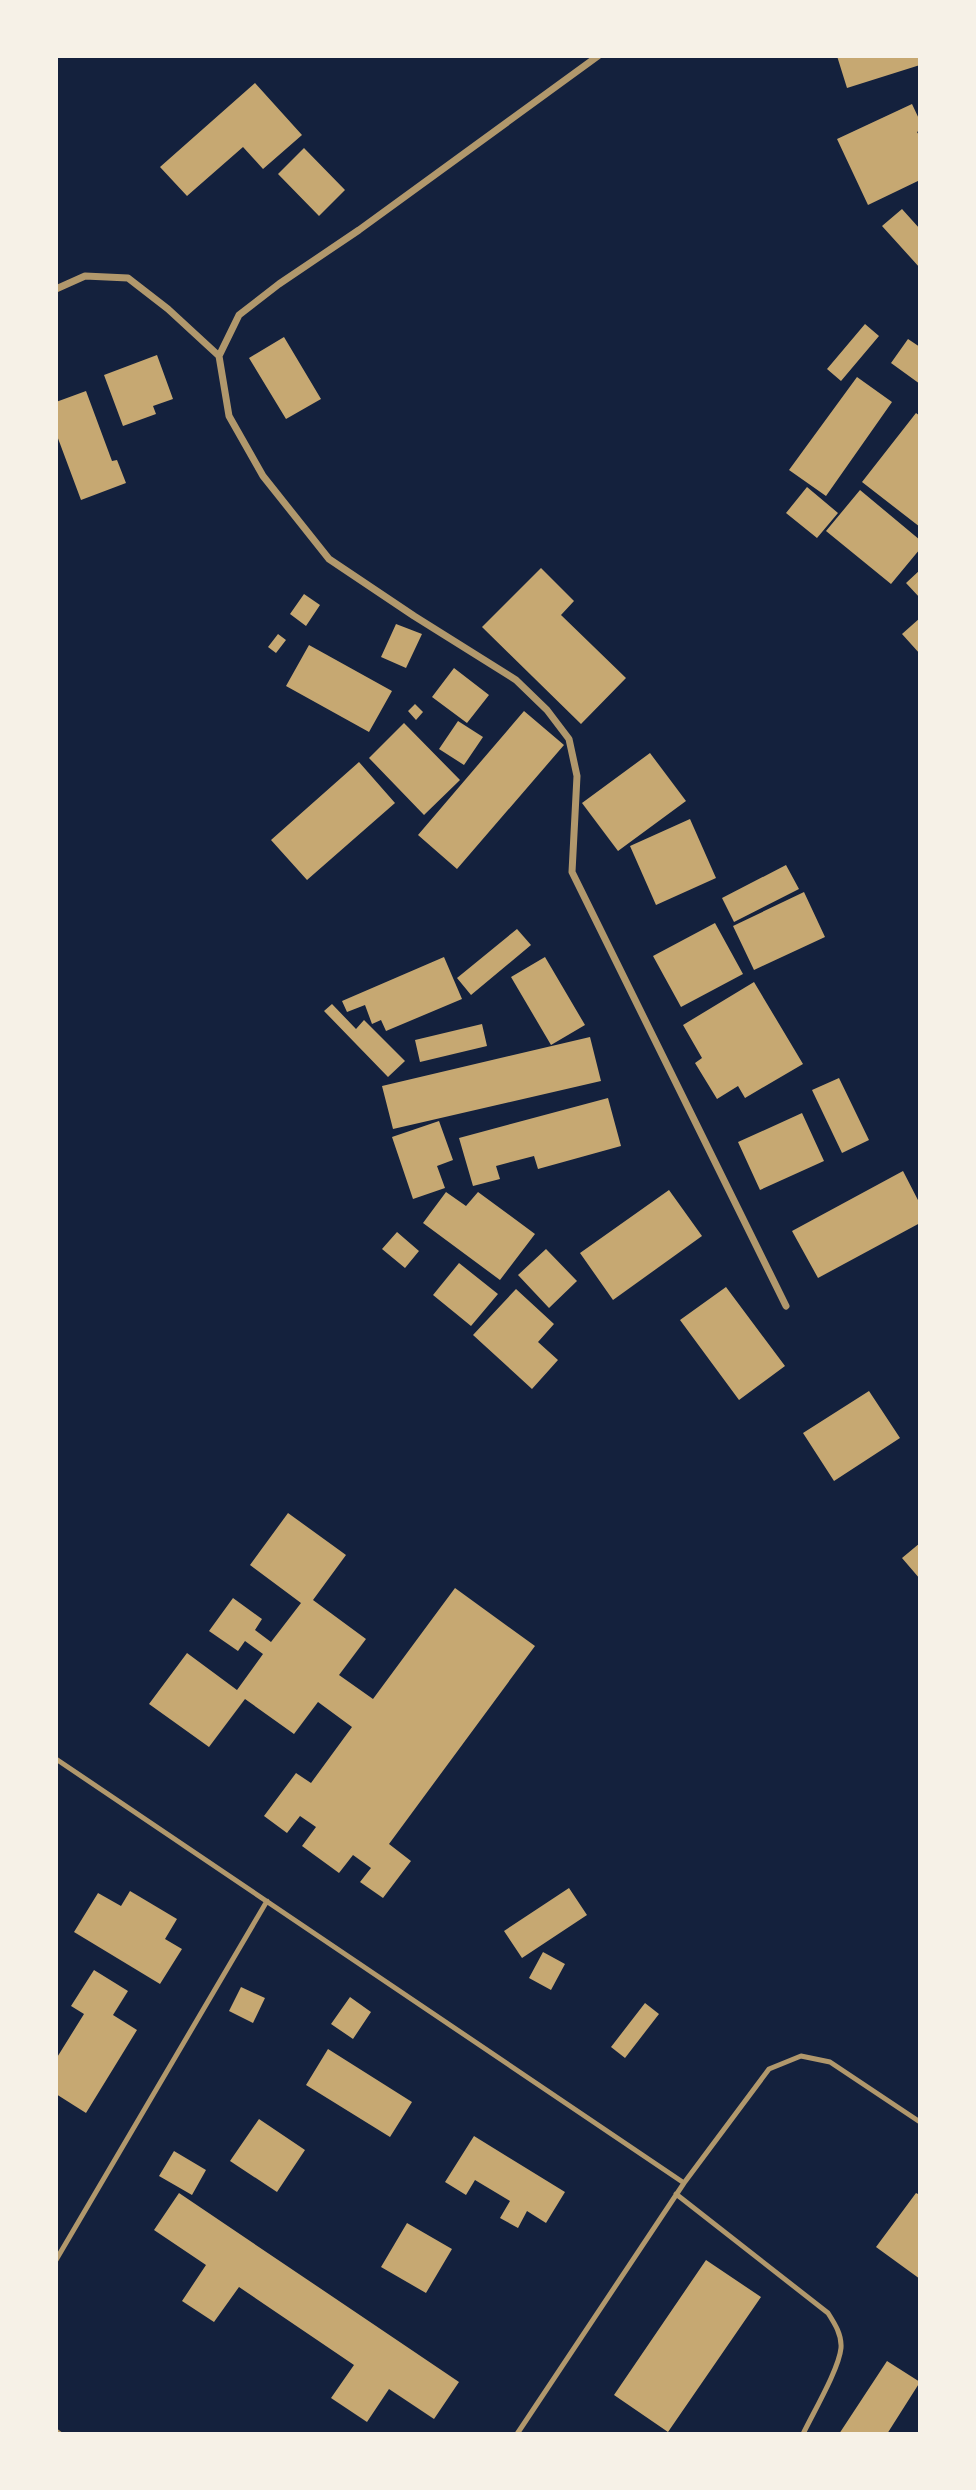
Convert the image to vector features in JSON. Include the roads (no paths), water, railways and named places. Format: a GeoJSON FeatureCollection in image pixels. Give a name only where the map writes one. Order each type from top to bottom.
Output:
{"type":"FeatureCollection","features":[{"type":"Feature","properties":{"kind":"street"},"geometry":{"type":"LineString","coordinates":[[598,56],[239,315],[219,356],[229,416],[263,476],[329,559],[516,680],[547,710],[569,739],[577,776],[572,872],[786,1306]]}},
{"type":"Feature","properties":{"kind":"street"},"geometry":{"type":"LineString","coordinates":[[56,289],[85,276],[128,278],[168,309],[219,356]]}},
{"type":"Feature","properties":{"kind":"lane"},"geometry":{"type":"LineString","coordinates":[[56,1759],[684,2183]]}},
{"type":"Feature","properties":{"kind":"lane"},"geometry":{"type":"LineString","coordinates":[[56,2260],[267,1901]]}},
{"type":"Feature","properties":{"kind":"lane"},"geometry":{"type":"LineString","coordinates":[[517,2434],[676,2194],[769,2069],[801,2056],[830,2062],[920,2122]]}},
{"type":"Feature","properties":{"kind":"lane"},"geometry":{"type":"LineString","coordinates":[[676,2194],[828,2314],[839,2330],[841,2349],[838,2358],[803,2434]]}},
{"type":"Feature","properties":{"kind":"lane"},"geometry":{"type":"LineString","coordinates":[[56,2431],[60,2434]]}}]}
